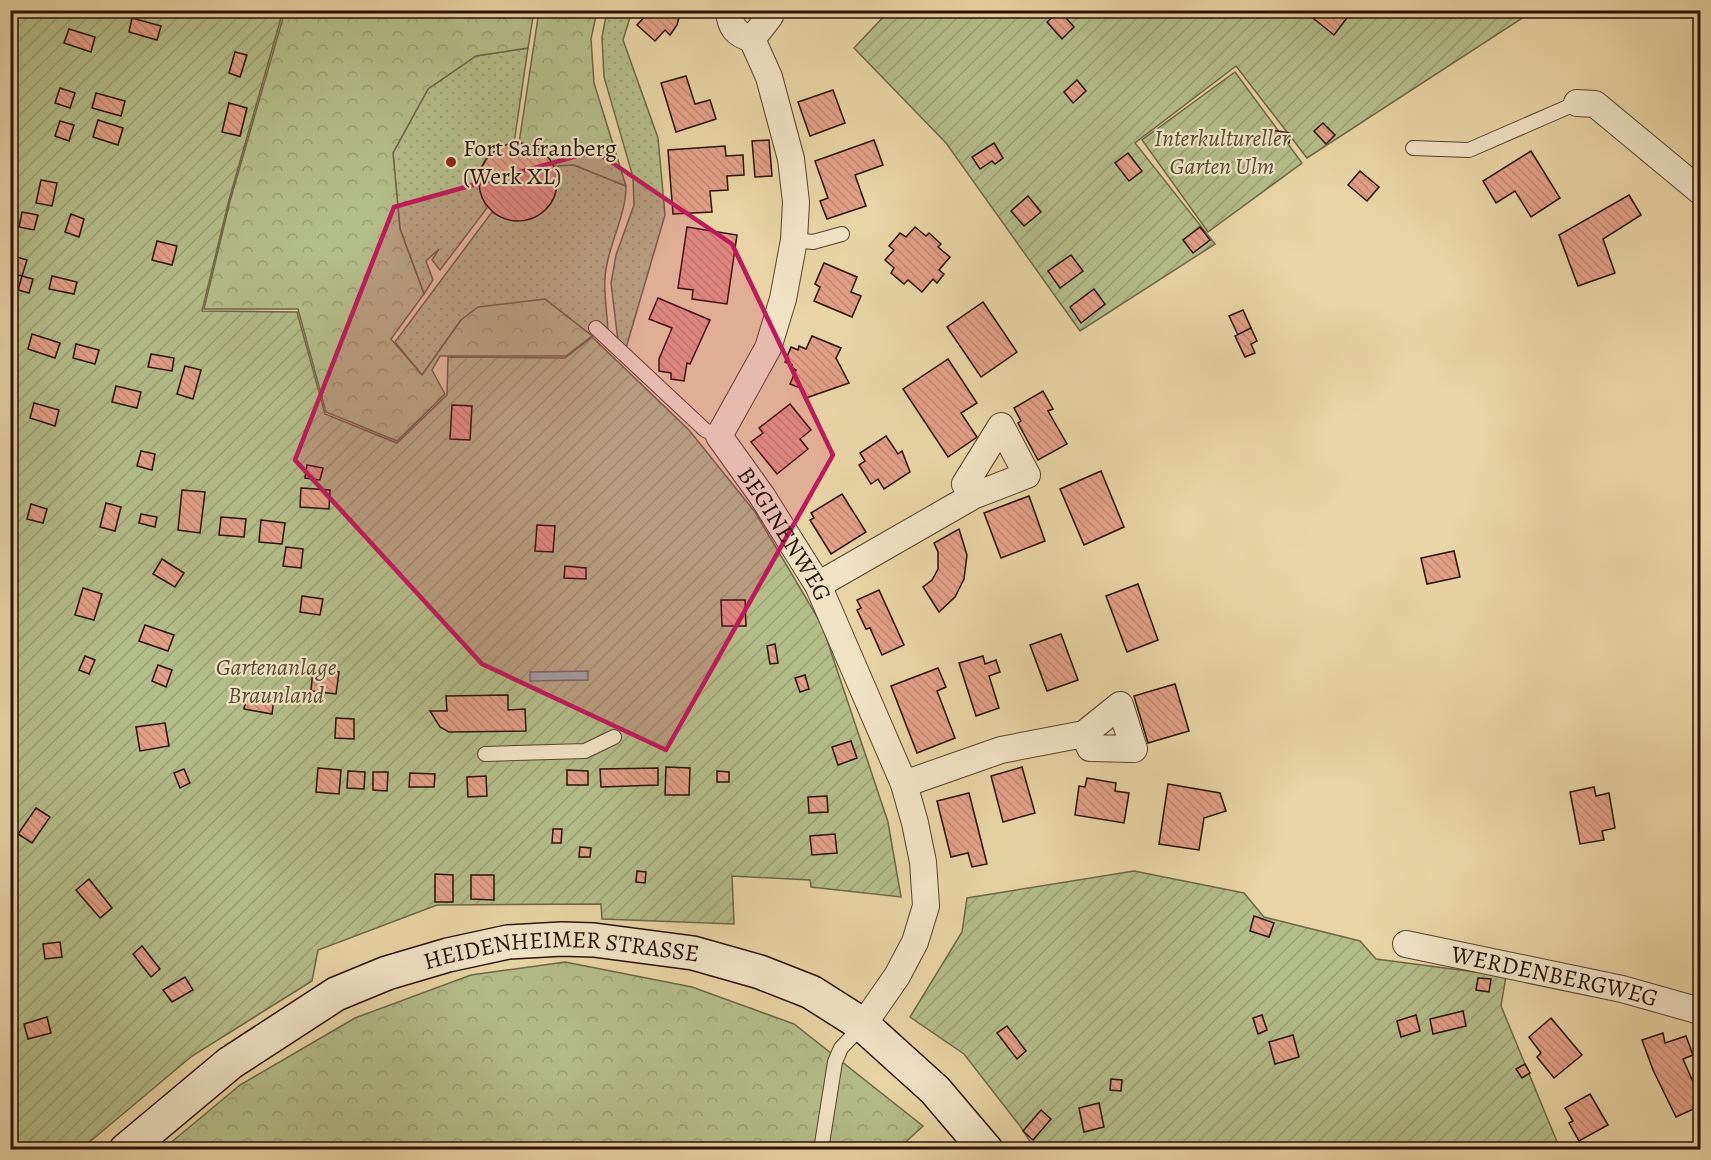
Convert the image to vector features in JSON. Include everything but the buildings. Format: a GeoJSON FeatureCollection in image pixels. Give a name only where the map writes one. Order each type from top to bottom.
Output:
{"type":"FeatureCollection","features":[{"type":"Feature","properties":{"kind":"main road","name":"HEIDENHEIMER STRASSE"},"geometry":{"type":"LineString","coordinates":[[126,1149],[230,1063],[336,994],[387,973],[448,955],[508,942],[562,939],[693,953],[760,972],[811,992],[863,1025],[935,1090],[987,1149]]}},
{"type":"Feature","properties":{"kind":"street"},"geometry":{"type":"LineString","coordinates":[[719,436],[768,348],[783,299],[794,240],[796,202],[791,159],[769,77],[752,39],[739,35],[730,24],[729,10]]}},
{"type":"Feature","properties":{"kind":"street"},"geometry":{"type":"LineString","coordinates":[[752,39],[770,16],[768,10]]}},
{"type":"Feature","properties":{"kind":"street"},"geometry":{"type":"LineString","coordinates":[[1577,103],[1594,104],[1701,191]]}},
{"type":"Feature","properties":{"kind":"street","name":"BEGINENWEG"},"geometry":{"type":"LineString","coordinates":[[719,436],[762,496],[818,585],[904,784],[923,862],[926,906],[915,942],[897,976],[863,1025]]}},
{"type":"Feature","properties":{"kind":"street"},"geometry":{"type":"LineString","coordinates":[[818,585],[973,496]]}},
{"type":"Feature","properties":{"kind":"street"},"geometry":{"type":"LineString","coordinates":[[904,784],[1001,750],[1084,734]]}},
{"type":"Feature","properties":{"kind":"street","name":"WERDENBERGWEG"},"geometry":{"type":"LineString","coordinates":[[1406,944],[1622,989],[1701,1011]]}},
{"type":"Feature","properties":{"kind":"lane"},"geometry":{"type":"LineString","coordinates":[[1413,148],[1469,150],[1577,103]]}},
{"type":"Feature","properties":{"kind":"lane"},"geometry":{"type":"LineString","coordinates":[[794,240],[813,242],[842,234]]}},
{"type":"Feature","properties":{"kind":"lane"},"geometry":{"type":"LineString","coordinates":[[596,328],[705,430],[719,436]]}},
{"type":"Feature","properties":{"kind":"lane"},"geometry":{"type":"LineString","coordinates":[[485,754],[585,752],[614,737]]}},
{"type":"Feature","properties":{"kind":"lane"},"geometry":{"type":"LineString","coordinates":[[821,1149],[835,1062],[841,1048],[863,1025]]}},
{"type":"Feature","properties":{"kind":"highlighted area"},"geometry":{"type":"Polygon","coordinates":[[[595,151],[732,244],[833,455],[666,750],[482,664],[295,460],[394,207],[595,151]]]}},
{"type":"Feature","properties":{"kind":"green space","name":"Gartenanlage Braunland"},"geometry":{"type":"Polygon","coordinates":[[[10,11],[283,11],[229,200],[202,311],[297,312],[325,414],[397,443],[447,395],[448,357],[565,358],[592,337],[689,430],[755,512],[822,625],[888,822],[901,897],[811,887],[810,880],[732,876],[734,924],[602,919],[601,904],[437,905],[318,950],[312,981],[192,1056],[81,1149],[11,1149],[10,11]]]}},
{"type":"Feature","properties":{"kind":"green space"},"geometry":{"type":"Polygon","coordinates":[[[285,11],[534,11],[528,48],[476,56],[428,89],[393,153],[400,229],[424,294],[391,339],[422,375],[461,320],[478,307],[545,299],[592,336],[566,356],[440,356],[432,370],[445,394],[397,441],[326,412],[298,309],[204,309],[230,201],[285,11]]]}},
{"type":"Feature","properties":{"kind":"green space"},"geometry":{"type":"Polygon","coordinates":[[[539,11],[597,11],[591,39],[594,83],[626,186],[574,165],[553,166],[539,150],[519,143],[539,11]]]}},
{"type":"Feature","properties":{"kind":"green space"},"geometry":{"type":"Polygon","coordinates":[[[607,11],[632,11],[623,40],[658,138],[665,215],[626,348],[618,341],[611,283],[616,255],[634,205],[633,177],[604,77],[602,37],[607,11]]]}},
{"type":"Feature","properties":{"kind":"green space"},"geometry":{"type":"Polygon","coordinates":[[[889,11],[1533,11],[1307,158],[1236,66],[1135,143],[1215,244],[1080,331],[946,143],[854,48],[889,11]]]}},
{"type":"Feature","properties":{"kind":"green space"},"geometry":{"type":"Polygon","coordinates":[[[528,48],[514,143],[493,153],[481,167],[480,186],[487,208],[440,270],[432,260],[439,249],[426,261],[433,280],[424,294],[400,229],[393,153],[428,89],[476,56],[528,48]]]}},
{"type":"Feature","properties":{"kind":"green space","name":"Interkultureller Garten Ulm"},"geometry":{"type":"Polygon","coordinates":[[[1235,72],[1302,163],[1208,232],[1142,140],[1235,72]]]}},
{"type":"Feature","properties":{"kind":"green space"},"geometry":{"type":"Polygon","coordinates":[[[574,165],[626,186],[624,206],[609,254],[606,272],[608,331],[592,336],[545,299],[461,320],[422,375],[395,342],[492,212],[519,220],[542,213],[550,205],[555,194],[557,181],[554,166],[574,165]]]}},
{"type":"Feature","properties":{"kind":"green space"},"geometry":{"type":"Polygon","coordinates":[[[1134,871],[1244,893],[1264,917],[1360,941],[1376,959],[1506,976],[1501,1006],[1560,1149],[1035,1149],[964,1054],[910,1017],[962,932],[967,898],[1134,871]]]}},
{"type":"Feature","properties":{"kind":"green space"},"geometry":{"type":"Polygon","coordinates":[[[565,962],[692,987],[794,1024],[923,1126],[897,1150],[162,1150],[240,1085],[355,1018],[471,975],[565,962]]]}},
{"type":"Feature","properties":{"kind":"water"},"geometry":{"type":"Polygon","coordinates":[[[588,671],[588,680],[530,681],[530,672],[588,671]]]}},
{"type":"Feature","properties":{"kind":"place","name":"Fort Safranberg (Werk XL)"},"geometry":{"type":"Point","coordinates":[451,162]}}]}
